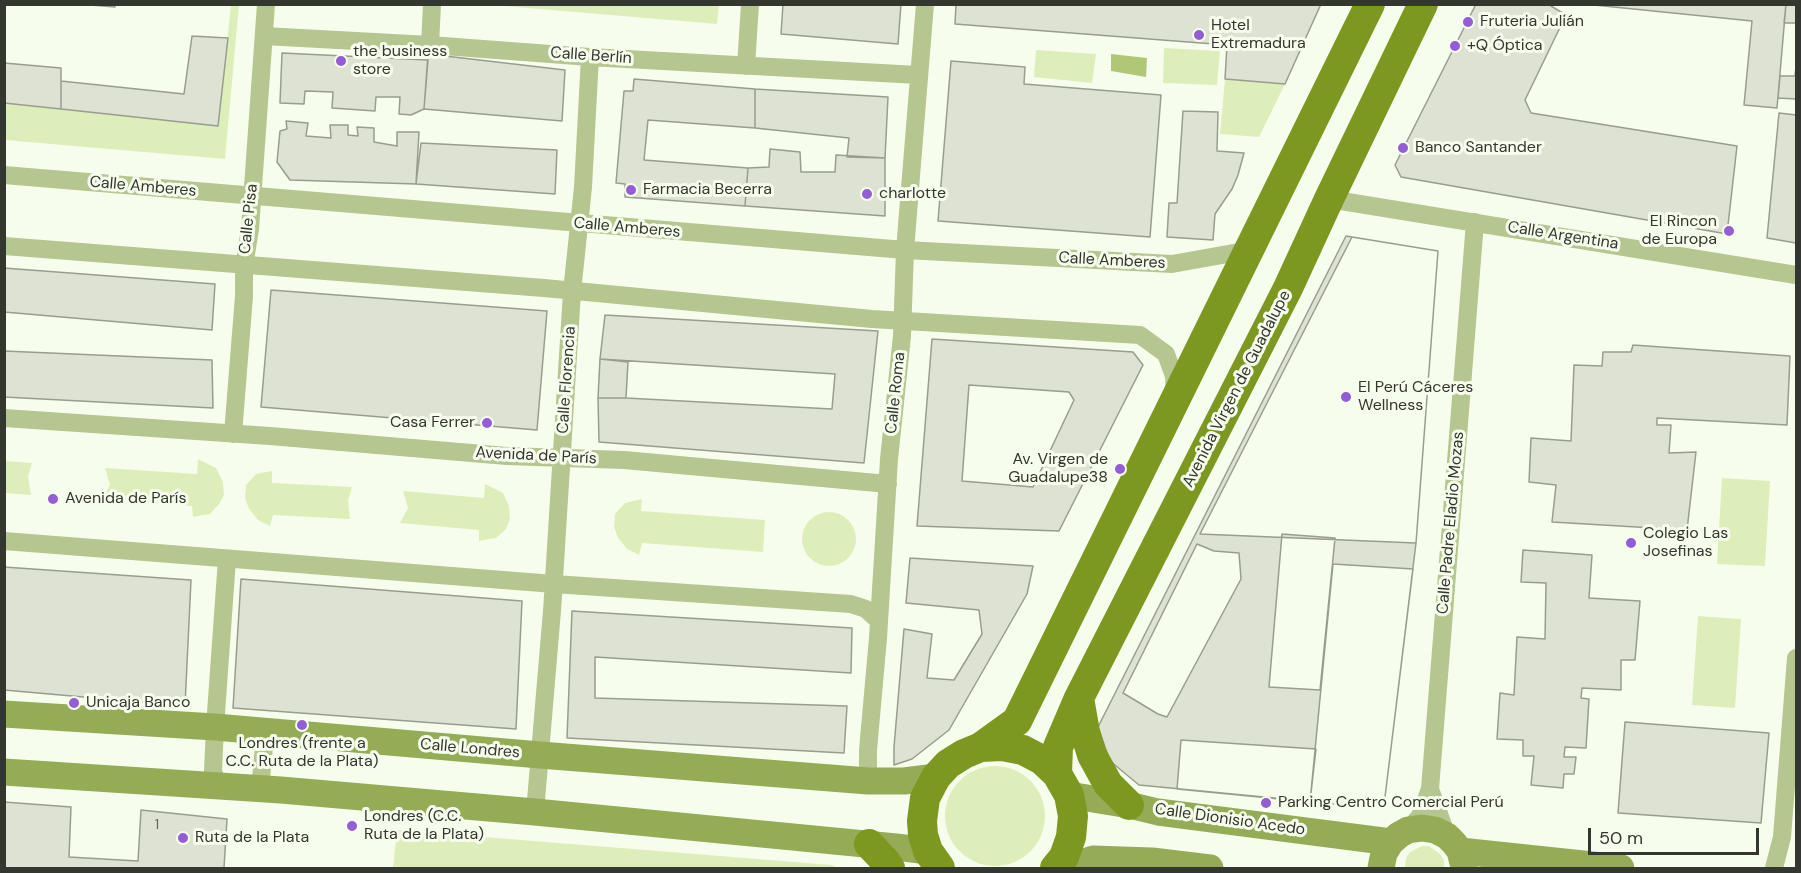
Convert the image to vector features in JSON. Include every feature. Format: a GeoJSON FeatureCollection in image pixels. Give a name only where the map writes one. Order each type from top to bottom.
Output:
{"type":"FeatureCollection","features":[{"type":"Feature","properties":{"kind":"main road"},"geometry":{"type":"LineString","coordinates":[[934,863],[923,835],[925,798],[936,777],[948,764],[981,747],[1017,721],[1370,4]]}},
{"type":"Feature","properties":{"kind":"main road","name":"Avenida Virgen de Guadalupe"},"geometry":{"type":"LineString","coordinates":[[1055,868],[1064,857],[1071,837],[1073,816],[1063,785],[1058,747],[1080,699],[1288,288],[1423,4]]}},
{"type":"Feature","properties":{"kind":"main road"},"geometry":{"type":"LineString","coordinates":[[1080,699],[1085,732],[1092,755],[1108,784],[1129,805]]}},
{"type":"Feature","properties":{"kind":"main road","name":"Calle Londres"},"geometry":{"type":"LineString","coordinates":[[4,714],[215,727],[868,781],[904,781],[936,777]]}},
{"type":"Feature","properties":{"kind":"main road"},"geometry":{"type":"LineString","coordinates":[[981,747],[1002,746],[1023,750],[1042,760],[1063,785]]}},
{"type":"Feature","properties":{"kind":"main road"},"geometry":{"type":"LineString","coordinates":[[4,772],[260,788],[869,844],[934,863]]}},
{"type":"Feature","properties":{"kind":"main road","name":"Calle Dionisio Acedo"},"geometry":{"type":"LineString","coordinates":[[1063,785],[1129,805],[1169,813],[1400,836],[1422,828],[1435,830],[1457,852]]}},
{"type":"Feature","properties":{"kind":"main road"},"geometry":{"type":"LineString","coordinates":[[1381,868],[1384,853],[1400,836]]}},
{"type":"Feature","properties":{"kind":"main road"},"geometry":{"type":"LineString","coordinates":[[869,844],[890,868]]}},
{"type":"Feature","properties":{"kind":"main road"},"geometry":{"type":"LineString","coordinates":[[1457,852],[1621,868]]}},
{"type":"Feature","properties":{"kind":"main road"},"geometry":{"type":"LineString","coordinates":[[1065,868],[1093,859],[1152,861],[1210,868]]}},
{"type":"Feature","properties":{"kind":"street","name":"Calle Pisa"},"geometry":{"type":"LineString","coordinates":[[233,434],[244,296],[244,266],[250,229],[266,4]]}},
{"type":"Feature","properties":{"kind":"street"},"geometry":{"type":"LineString","coordinates":[[430,45],[432,4]]}},
{"type":"Feature","properties":{"kind":"street"},"geometry":{"type":"LineString","coordinates":[[746,66],[750,4]]}},
{"type":"Feature","properties":{"kind":"street","name":"Calle Roma"},"geometry":{"type":"LineString","coordinates":[[868,781],[868,750],[925,4]]}},
{"type":"Feature","properties":{"kind":"street","name":"Calle Berlín"},"geometry":{"type":"LineString","coordinates":[[264,36],[918,75]]}},
{"type":"Feature","properties":{"kind":"street","name":"Calle Florencia"},"geometry":{"type":"LineString","coordinates":[[536,812],[554,584],[572,292],[583,188],[590,57]]}},
{"type":"Feature","properties":{"kind":"street","name":"Calle Amberes"},"geometry":{"type":"LineString","coordinates":[[4,175],[905,250],[1172,264],[1250,250]]}},
{"type":"Feature","properties":{"kind":"street","name":"Calle Argentina"},"geometry":{"type":"LineString","coordinates":[[1329,199],[1797,274]]}},
{"type":"Feature","properties":{"kind":"street","name":"Calle Padre Eladio Mozas"},"geometry":{"type":"LineString","coordinates":[[1400,836],[1420,816],[1430,789],[1475,222]]}},
{"type":"Feature","properties":{"kind":"street"},"geometry":{"type":"LineString","coordinates":[[4,246],[280,267],[902,321],[1140,335],[1166,354],[1174,376],[1176,398]]}},
{"type":"Feature","properties":{"kind":"street","name":"Avenida de París"},"geometry":{"type":"LineString","coordinates":[[4,418],[507,456],[624,460],[888,484]]}},
{"type":"Feature","properties":{"kind":"street"},"geometry":{"type":"LineString","coordinates":[[4,541],[554,584],[851,604],[866,609],[878,620]]}},
{"type":"Feature","properties":{"kind":"street"},"geometry":{"type":"LineString","coordinates":[[218,787],[213,771],[227,559]]}},
{"type":"Feature","properties":{"kind":"street"},"geometry":{"type":"LineString","coordinates":[[1774,868],[1782,837],[1797,658]]}},
{"type":"Feature","properties":{"kind":"street"},"geometry":{"type":"LineString","coordinates":[[260,731],[264,747],[260,788]]}},
{"type":"Feature","properties":{"kind":"street","name":"Calle Padre Eladio Mozas"},"geometry":{"type":"LineString","coordinates":[[1430,789],[1457,852]]}},
{"type":"Feature","properties":{"kind":"shaded area"},"geometry":{"type":"Polygon","coordinates":[[[480,4],[719,4],[719,5],[717,24],[480,4]]]}},
{"type":"Feature","properties":{"kind":"shaded area"},"geometry":{"type":"Polygon","coordinates":[[[231,5],[239,5],[225,159],[5,140],[4,103],[218,126],[231,5]]]}},
{"type":"Feature","properties":{"kind":"shaded area"},"geometry":{"type":"Polygon","coordinates":[[[1164,48],[1220,51],[1217,85],[1163,83],[1164,48]]]}},
{"type":"Feature","properties":{"kind":"shaded area"},"geometry":{"type":"Polygon","coordinates":[[[1036,50],[1096,54],[1092,83],[1034,77],[1036,50]]]}},
{"type":"Feature","properties":{"kind":"shaded area"},"geometry":{"type":"Polygon","coordinates":[[[1111,54],[1147,58],[1146,77],[1111,71],[1111,54]]]}},
{"type":"Feature","properties":{"kind":"shaded area"},"geometry":{"type":"Polygon","coordinates":[[[1225,79],[1285,84],[1259,137],[1220,134],[1225,79]]]}},
{"type":"Feature","properties":{"kind":"shaded area"},"geometry":{"type":"Polygon","coordinates":[[[198,459],[216,468],[223,482],[224,495],[210,514],[193,517],[192,506],[102,499],[110,485],[105,468],[197,474],[198,459]]]}},
{"type":"Feature","properties":{"kind":"shaded area"},"geometry":{"type":"Polygon","coordinates":[[[4,461],[32,463],[28,477],[31,495],[5,493],[4,461]]]}},
{"type":"Feature","properties":{"kind":"shaded area"},"geometry":{"type":"Polygon","coordinates":[[[272,471],[272,483],[352,487],[348,501],[350,519],[273,515],[270,526],[258,520],[249,509],[245,498],[246,485],[256,474],[272,471]]]}},
{"type":"Feature","properties":{"kind":"shaded area"},"geometry":{"type":"Polygon","coordinates":[[[1722,478],[1770,481],[1765,566],[1717,564],[1722,478]]]}},
{"type":"Feature","properties":{"kind":"shaded area"},"geometry":{"type":"Polygon","coordinates":[[[485,484],[503,493],[509,506],[510,519],[506,529],[496,538],[479,541],[479,530],[400,523],[408,508],[403,491],[484,498],[485,484]]]}},
{"type":"Feature","properties":{"kind":"shaded area"},"geometry":{"type":"Polygon","coordinates":[[[642,499],[641,511],[765,520],[763,552],[642,543],[639,555],[627,549],[618,538],[614,527],[615,514],[625,503],[642,499]]]}},
{"type":"Feature","properties":{"kind":"shaded area"},"geometry":{"type":"Polygon","coordinates":[[[829,512],[839,514],[848,520],[854,529],[856,539],[854,549],[848,558],[839,564],[829,566],[819,564],[810,558],[804,549],[802,539],[804,529],[810,520],[819,514],[829,512]]]}},
{"type":"Feature","properties":{"kind":"shaded area"},"geometry":{"type":"Polygon","coordinates":[[[1698,616],[1741,619],[1735,708],[1692,705],[1698,616]]]}},
{"type":"Feature","properties":{"kind":"shaded area"},"geometry":{"type":"Polygon","coordinates":[[[995,766],[1014,769],[1031,780],[1042,797],[1045,816],[1042,835],[1031,852],[1014,863],[995,866],[976,863],[959,852],[948,835],[945,816],[948,797],[959,780],[976,769],[995,766]]]}},
{"type":"Feature","properties":{"kind":"shaded area"},"geometry":{"type":"Polygon","coordinates":[[[397,830],[832,865],[837,868],[393,868],[397,830]]]}},
{"type":"Feature","properties":{"kind":"shaded area"},"geometry":{"type":"Polygon","coordinates":[[[1422,846],[1429,846],[1440,854],[1444,860],[1444,868],[1405,868],[1406,858],[1410,852],[1422,846]]]}},
{"type":"Feature","properties":{"kind":"building"},"geometry":{"type":"Polygon","coordinates":[[[78,4],[115,4],[115,7],[78,4]]]}},
{"type":"Feature","properties":{"kind":"building"},"geometry":{"type":"Polygon","coordinates":[[[783,4],[901,4],[898,44],[781,34],[783,4]]]}},
{"type":"Feature","properties":{"kind":"building","name":"Hotel Extremadura"},"geometry":{"type":"Polygon","coordinates":[[[956,4],[1321,4],[1285,84],[1225,79],[1227,45],[955,24],[956,4]]]}},
{"type":"Feature","properties":{"kind":"building"},"geometry":{"type":"Polygon","coordinates":[[[1476,4],[1552,4],[1551,6],[1566,15],[1525,100],[1531,113],[1737,146],[1727,234],[1401,177],[1395,165],[1476,4]]]}},
{"type":"Feature","properties":{"kind":"building"},"geometry":{"type":"Polygon","coordinates":[[[1584,4],[1786,4],[1777,108],[1744,105],[1752,21],[1584,4]]]}},
{"type":"Feature","properties":{"kind":"building"},"geometry":{"type":"Polygon","coordinates":[[[1786,4],[1796,4],[1796,23],[1784,23],[1786,4]]]}},
{"type":"Feature","properties":{"kind":"building"},"geometry":{"type":"Polygon","coordinates":[[[192,36],[228,38],[218,126],[61,109],[61,81],[184,94],[192,36]]]}},
{"type":"Feature","properties":{"kind":"building"},"geometry":{"type":"Polygon","coordinates":[[[282,53],[428,60],[424,109],[411,115],[399,114],[400,97],[376,97],[375,111],[332,108],[333,92],[305,91],[304,104],[280,103],[282,53]]]}},
{"type":"Feature","properties":{"kind":"building"},"geometry":{"type":"Polygon","coordinates":[[[428,54],[565,70],[562,121],[424,109],[428,54]]]}},
{"type":"Feature","properties":{"kind":"building"},"geometry":{"type":"Polygon","coordinates":[[[951,61],[1025,67],[1024,84],[1161,95],[1150,237],[938,221],[951,61]]]}},
{"type":"Feature","properties":{"kind":"building"},"geometry":{"type":"Polygon","coordinates":[[[4,63],[61,68],[61,109],[4,103],[4,63]]]}},
{"type":"Feature","properties":{"kind":"building"},"geometry":{"type":"Polygon","coordinates":[[[1796,66],[1796,99],[1778,98],[1780,76],[1795,76],[1796,66]]]}},
{"type":"Feature","properties":{"kind":"building"},"geometry":{"type":"Polygon","coordinates":[[[634,79],[755,89],[755,128],[648,120],[644,160],[748,168],[745,206],[625,197],[625,184],[616,183],[624,91],[633,91],[634,79]]]}},
{"type":"Feature","properties":{"kind":"building"},"geometry":{"type":"Polygon","coordinates":[[[755,89],[888,97],[885,158],[847,157],[849,138],[755,128],[755,89]]]}},
{"type":"Feature","properties":{"kind":"building"},"geometry":{"type":"Polygon","coordinates":[[[1183,111],[1218,112],[1217,151],[1244,153],[1232,189],[1215,214],[1213,240],[1167,237],[1169,203],[1177,203],[1183,111]]]}},
{"type":"Feature","properties":{"kind":"building"},"geometry":{"type":"Polygon","coordinates":[[[1779,113],[1796,115],[1796,243],[1767,238],[1779,113]]]}},
{"type":"Feature","properties":{"kind":"building"},"geometry":{"type":"Polygon","coordinates":[[[286,121],[308,123],[306,136],[331,138],[330,125],[348,125],[348,135],[358,136],[357,127],[374,128],[374,142],[397,146],[397,132],[419,132],[416,184],[290,180],[277,162],[280,131],[287,129],[286,121]]]}},
{"type":"Feature","properties":{"kind":"building"},"geometry":{"type":"Polygon","coordinates":[[[421,143],[557,150],[555,194],[416,184],[421,143]]]}},
{"type":"Feature","properties":{"kind":"building"},"geometry":{"type":"Polygon","coordinates":[[[770,149],[800,152],[801,172],[835,172],[836,155],[885,158],[885,216],[745,206],[748,168],[769,167],[770,149]]]}},
{"type":"Feature","properties":{"kind":"building","name":"El Perú Cáceres Wellness"},"geometry":{"type":"Polygon","coordinates":[[[1346,236],[1438,251],[1416,543],[1385,797],[1368,807],[1139,785],[1110,761],[1098,727],[1346,236]]]}},
{"type":"Feature","properties":{"kind":"building"},"geometry":{"type":"Polygon","coordinates":[[[1352,237],[1438,251],[1416,543],[1200,534],[1352,237]]]}},
{"type":"Feature","properties":{"kind":"building"},"geometry":{"type":"Polygon","coordinates":[[[4,268],[215,284],[212,330],[4,312],[4,268]]]}},
{"type":"Feature","properties":{"kind":"building"},"geometry":{"type":"Polygon","coordinates":[[[271,290],[547,311],[537,430],[261,407],[271,290]]]}},
{"type":"Feature","properties":{"kind":"building"},"geometry":{"type":"Polygon","coordinates":[[[605,315],[878,331],[864,463],[599,442],[598,398],[832,409],[835,374],[600,359],[605,315]]]}},
{"type":"Feature","properties":{"kind":"building"},"geometry":{"type":"Polygon","coordinates":[[[932,339],[1133,352],[1143,365],[1059,531],[917,526],[932,339]],[[969,385],[962,481],[1033,487],[1074,400],[1069,392],[969,385]]]}},
{"type":"Feature","properties":{"kind":"building"},"geometry":{"type":"Polygon","coordinates":[[[1633,345],[1790,356],[1787,425],[1657,418],[1657,425],[1671,425],[1669,453],[1696,452],[1687,530],[1552,522],[1556,485],[1529,482],[1531,438],[1571,441],[1574,365],[1602,366],[1603,352],[1631,352],[1633,345]]]}},
{"type":"Feature","properties":{"kind":"building"},"geometry":{"type":"Polygon","coordinates":[[[4,351],[212,360],[213,408],[4,397],[4,351]]]}},
{"type":"Feature","properties":{"kind":"building"},"geometry":{"type":"Polygon","coordinates":[[[600,359],[628,362],[626,398],[598,398],[600,359]]]}},
{"type":"Feature","properties":{"kind":"building"},"geometry":{"type":"Polygon","coordinates":[[[1282,534],[1335,538],[1320,690],[1269,687],[1282,534]]]}},
{"type":"Feature","properties":{"kind":"building"},"geometry":{"type":"Polygon","coordinates":[[[1197,544],[1214,551],[1239,553],[1241,579],[1167,717],[1123,693],[1197,544]]]}},
{"type":"Feature","properties":{"kind":"building"},"geometry":{"type":"Polygon","coordinates":[[[1523,550],[1592,555],[1589,598],[1640,601],[1635,660],[1621,660],[1621,690],[1582,688],[1581,698],[1589,699],[1586,748],[1565,747],[1564,757],[1576,757],[1574,774],[1564,774],[1563,788],[1531,785],[1534,756],[1523,756],[1523,740],[1497,739],[1500,693],[1514,695],[1517,637],[1545,639],[1546,583],[1521,582],[1523,550]]]}},
{"type":"Feature","properties":{"kind":"building"},"geometry":{"type":"Polygon","coordinates":[[[910,558],[1033,566],[1027,594],[949,730],[912,759],[894,765],[904,629],[932,634],[927,678],[954,680],[982,634],[979,610],[906,603],[910,558]]]}},
{"type":"Feature","properties":{"kind":"building"},"geometry":{"type":"Polygon","coordinates":[[[1333,564],[1413,569],[1385,797],[1368,807],[1310,802],[1333,564]]]}},
{"type":"Feature","properties":{"kind":"building"},"geometry":{"type":"Polygon","coordinates":[[[4,567],[191,580],[185,706],[4,690],[4,567]]]}},
{"type":"Feature","properties":{"kind":"building"},"geometry":{"type":"Polygon","coordinates":[[[241,579],[522,601],[516,729],[233,708],[241,579]]]}},
{"type":"Feature","properties":{"kind":"building"},"geometry":{"type":"Polygon","coordinates":[[[572,611],[852,628],[851,673],[595,657],[595,698],[847,706],[844,753],[567,738],[572,611]]]}},
{"type":"Feature","properties":{"kind":"building"},"geometry":{"type":"Polygon","coordinates":[[[1625,722],[1769,733],[1761,823],[1618,813],[1625,722]]]}},
{"type":"Feature","properties":{"kind":"building"},"geometry":{"type":"Polygon","coordinates":[[[1181,740],[1316,749],[1310,802],[1177,789],[1181,740]]]}},
{"type":"Feature","properties":{"kind":"building","name":"Ruta de la Plata"},"geometry":{"type":"Polygon","coordinates":[[[4,802],[71,807],[69,857],[138,861],[141,810],[227,819],[224,868],[4,868],[4,802]]]}},
{"type":"Feature","properties":{"kind":"place","name":"Fruteria Julián"},"geometry":{"type":"Point","coordinates":[1468,22]}},
{"type":"Feature","properties":{"kind":"place","name":"Hotel Extremadura"},"geometry":{"type":"Point","coordinates":[1199,35]}},
{"type":"Feature","properties":{"kind":"place","name":"+Q Óptica"},"geometry":{"type":"Point","coordinates":[1455,46]}},
{"type":"Feature","properties":{"kind":"place","name":"the business store"},"geometry":{"type":"Point","coordinates":[341,61]}},
{"type":"Feature","properties":{"kind":"place","name":"Banco Santander"},"geometry":{"type":"Point","coordinates":[1403,148]}},
{"type":"Feature","properties":{"kind":"place","name":"Farmacia Becerra"},"geometry":{"type":"Point","coordinates":[631,190]}},
{"type":"Feature","properties":{"kind":"place","name":"charlotte"},"geometry":{"type":"Point","coordinates":[867,194]}},
{"type":"Feature","properties":{"kind":"place","name":"El Rincon de Europa"},"geometry":{"type":"Point","coordinates":[1729,231]}},
{"type":"Feature","properties":{"kind":"place","name":"El Perú Cáceres Wellness"},"geometry":{"type":"Point","coordinates":[1346,397]}},
{"type":"Feature","properties":{"kind":"place","name":"Casa Ferrer"},"geometry":{"type":"Point","coordinates":[487,423]}},
{"type":"Feature","properties":{"kind":"place","name":"Av. Virgen de Guadalupe38"},"geometry":{"type":"Point","coordinates":[1120,469]}},
{"type":"Feature","properties":{"kind":"place","name":"Avenida de París"},"geometry":{"type":"Point","coordinates":[53,499]}},
{"type":"Feature","properties":{"kind":"place","name":"Colegio Las Josefinas"},"geometry":{"type":"Point","coordinates":[1631,543]}},
{"type":"Feature","properties":{"kind":"place","name":"Unicaja Banco"},"geometry":{"type":"Point","coordinates":[74,703]}},
{"type":"Feature","properties":{"kind":"place","name":"Londres (frente a C.C. Ruta de la Plata)"},"geometry":{"type":"Point","coordinates":[302,725]}},
{"type":"Feature","properties":{"kind":"place","name":"Parking Centro Comercial Perú"},"geometry":{"type":"Point","coordinates":[1266,803]}},
{"type":"Feature","properties":{"kind":"place","name":"Londres (C.C. Ruta de la Plata)"},"geometry":{"type":"Point","coordinates":[352,826]}},
{"type":"Feature","properties":{"kind":"place","name":"Ruta de la Plata"},"geometry":{"type":"Point","coordinates":[183,838]}}]}
